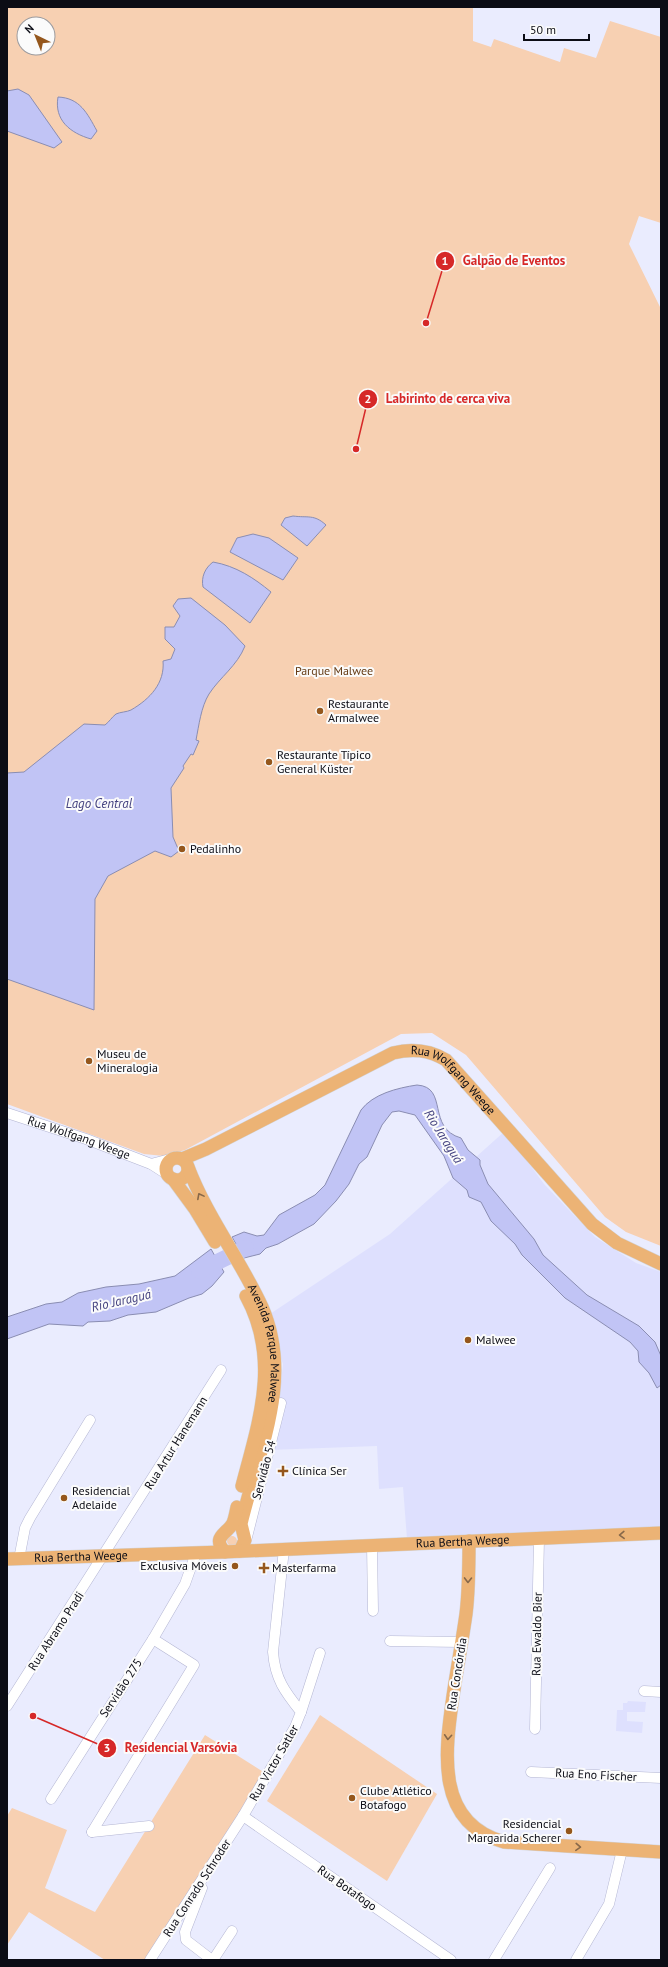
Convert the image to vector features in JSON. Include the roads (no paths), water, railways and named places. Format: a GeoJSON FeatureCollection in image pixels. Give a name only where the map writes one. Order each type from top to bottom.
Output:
{"type":"FeatureCollection","features":[{"type":"Feature","properties":{"kind":"main road","name":"Rua Wolfgang Weege"},"geometry":{"type":"LineString","coordinates":[[183,1162],[393,1053],[403,1050],[424,1051],[435,1054],[446,1060],[592,1224],[617,1243],[661,1264]]}},
{"type":"Feature","properties":{"kind":"main road"},"geometry":{"type":"LineString","coordinates":[[183,1162],[184,1177],[171,1177],[166,1165],[183,1162]]}},
{"type":"Feature","properties":{"kind":"main road","name":"Avenida Parque Malwee"},"geometry":{"type":"LineString","coordinates":[[183,1162],[197,1191],[211,1226],[238,1272],[262,1308],[268,1326],[275,1362],[275,1382],[271,1416],[242,1520],[244,1534]]}},
{"type":"Feature","properties":{"kind":"main road","name":"Avenida Parque Malwee"},"geometry":{"type":"LineString","coordinates":[[171,1177],[211,1226]]}},
{"type":"Feature","properties":{"kind":"main road","name":"Avenida Parque Malwee"},"geometry":{"type":"LineString","coordinates":[[229,1526],[234,1520],[259,1422],[263,1400],[266,1366],[265,1353],[256,1318],[238,1272]]}},
{"type":"Feature","properties":{"kind":"main road"},"geometry":{"type":"LineString","coordinates":[[223,1546],[223,1532],[229,1526],[234,1527],[264,1550]]}},
{"type":"Feature","properties":{"kind":"main road","name":"Rua Bertha Weege"},"geometry":{"type":"LineString","coordinates":[[13,1559],[200,1552],[223,1546],[240,1551],[661,1533]]}},
{"type":"Feature","properties":{"kind":"main road"},"geometry":{"type":"LineString","coordinates":[[240,1551],[245,1543],[244,1534]]}},
{"type":"Feature","properties":{"kind":"main road","name":"Rua Concórdia"},"geometry":{"type":"LineString","coordinates":[[469,1541],[467,1601],[447,1749],[450,1785],[456,1806],[463,1818],[475,1830],[489,1838],[504,1842],[661,1852]]}},
{"type":"Feature","properties":{"kind":"street","name":"Rua Wolfgang Weege"},"geometry":{"type":"LineString","coordinates":[[7,1113],[86,1139],[151,1164],[171,1177]]}},
{"type":"Feature","properties":{"kind":"street","name":"Rua Wolfgang Weege"},"geometry":{"type":"LineString","coordinates":[[151,1164],[183,1162]]}},
{"type":"Feature","properties":{"kind":"street","name":"Rua Artur Hanemann"},"geometry":{"type":"LineString","coordinates":[[104,1555],[221,1370]]}},
{"type":"Feature","properties":{"kind":"street","name":"Servidão 54"},"geometry":{"type":"LineString","coordinates":[[244,1534],[281,1403]]}},
{"type":"Feature","properties":{"kind":"street"},"geometry":{"type":"LineString","coordinates":[[13,1559],[30,1518],[90,1420]]}},
{"type":"Feature","properties":{"kind":"street","name":"Rua Ewaldo Bier"},"geometry":{"type":"LineString","coordinates":[[535,1729],[539,1539]]}},
{"type":"Feature","properties":{"kind":"street"},"geometry":{"type":"LineString","coordinates":[[372,1545],[373,1611]]}},
{"type":"Feature","properties":{"kind":"street","name":"Rua Victor Satler"},"geometry":{"type":"LineString","coordinates":[[243,1816],[295,1727],[302,1712],[283,1688],[277,1677],[274,1665],[273,1652],[284,1549]]}},
{"type":"Feature","properties":{"kind":"street","name":"Servidão 275"},"geometry":{"type":"LineString","coordinates":[[51,1799],[153,1639],[185,1584],[200,1552]]}},
{"type":"Feature","properties":{"kind":"street","name":"Rua Abramo Pradi"},"geometry":{"type":"LineString","coordinates":[[7,1706],[104,1555]]}},
{"type":"Feature","properties":{"kind":"street"},"geometry":{"type":"LineString","coordinates":[[149,1826],[92,1832],[194,1665],[153,1639]]}},
{"type":"Feature","properties":{"kind":"street"},"geometry":{"type":"LineString","coordinates":[[390,1641],[461,1642]]}},
{"type":"Feature","properties":{"kind":"street"},"geometry":{"type":"LineString","coordinates":[[302,1712],[320,1653]]}},
{"type":"Feature","properties":{"kind":"street"},"geometry":{"type":"LineString","coordinates":[[644,1691],[661,1692]]}},
{"type":"Feature","properties":{"kind":"street","name":"Rua Eno Fischer"},"geometry":{"type":"LineString","coordinates":[[530,1772],[661,1778]]}},
{"type":"Feature","properties":{"kind":"street","name":"Rua Conrado Schroder"},"geometry":{"type":"LineString","coordinates":[[150,1960],[243,1816]]}},
{"type":"Feature","properties":{"kind":"street","name":"Rua Botafogo"},"geometry":{"type":"LineString","coordinates":[[243,1816],[448,1959]]}},
{"type":"Feature","properties":{"kind":"street"},"geometry":{"type":"LineString","coordinates":[[576,1960],[609,1904],[622,1850]]}},
{"type":"Feature","properties":{"kind":"street"},"geometry":{"type":"LineString","coordinates":[[494,1960],[550,1868]]}},
{"type":"Feature","properties":{"kind":"street"},"geometry":{"type":"LineString","coordinates":[[208,1872],[185,1932],[186,1940],[212,1960],[232,1931]]}},
{"type":"Feature","properties":{"kind":"water"},"geometry":{"type":"Polygon","coordinates":[[[18,89],[29,95],[62,142],[54,148],[7,131],[7,91],[18,89]]]}},
{"type":"Feature","properties":{"kind":"water"},"geometry":{"type":"Polygon","coordinates":[[[58,97],[66,98],[77,103],[90,118],[97,131],[91,139],[70,129],[61,119],[57,105],[58,97]]]}},
{"type":"Feature","properties":{"kind":"water"},"geometry":{"type":"Polygon","coordinates":[[[293,516],[311,517],[318,519],[326,525],[307,546],[281,525],[285,518],[293,516]]]}},
{"type":"Feature","properties":{"kind":"water"},"geometry":{"type":"Polygon","coordinates":[[[253,534],[269,538],[298,558],[283,580],[230,552],[237,538],[253,534]]]}},
{"type":"Feature","properties":{"kind":"water"},"geometry":{"type":"Polygon","coordinates":[[[213,562],[229,566],[244,573],[271,592],[250,623],[203,587],[204,573],[213,562]]]}},
{"type":"Feature","properties":{"kind":"water","name":"Lago Central"},"geometry":{"type":"Polygon","coordinates":[[[191,598],[225,625],[245,646],[238,660],[213,688],[206,699],[196,740],[199,741],[193,755],[191,754],[183,766],[184,768],[171,788],[173,837],[179,851],[171,857],[155,851],[108,876],[95,899],[94,1010],[7,979],[7,773],[24,772],[84,724],[105,725],[116,714],[131,710],[144,701],[155,690],[159,683],[162,676],[163,661],[171,659],[175,649],[165,639],[165,627],[174,627],[180,616],[173,606],[178,599],[191,598]]]}},
{"type":"Feature","properties":{"kind":"water"},"geometry":{"type":"Polygon","coordinates":[[[417,1085],[427,1087],[432,1093],[436,1100],[444,1126],[450,1133],[461,1138],[468,1150],[480,1160],[480,1165],[488,1184],[534,1239],[543,1255],[587,1295],[639,1326],[655,1342],[661,1356],[661,1385],[657,1388],[649,1373],[639,1362],[638,1351],[630,1342],[565,1298],[522,1255],[515,1244],[491,1221],[481,1202],[469,1197],[467,1190],[453,1178],[444,1156],[415,1115],[399,1111],[392,1112],[382,1125],[367,1157],[359,1164],[349,1184],[336,1201],[314,1224],[278,1244],[266,1248],[260,1254],[244,1258],[232,1237],[244,1232],[257,1236],[264,1235],[279,1215],[315,1195],[325,1185],[361,1110],[366,1104],[386,1093],[417,1085]]]}},
{"type":"Feature","properties":{"kind":"water"},"geometry":{"type":"Polygon","coordinates":[[[211,1249],[224,1272],[212,1286],[202,1294],[156,1312],[128,1315],[110,1321],[88,1322],[83,1326],[49,1324],[7,1339],[7,1317],[46,1304],[62,1302],[78,1293],[106,1287],[139,1284],[175,1276],[211,1249]]]}},
{"type":"Feature","properties":{"kind":"waterway","name":"Rio Jaraguá"},"geometry":{"type":"LineString","coordinates":[[199,1271],[246,1248]]}},
{"type":"Feature","properties":{"kind":"place","name":"Galpão de Eventos"},"geometry":{"type":"Point","coordinates":[426,323]}},
{"type":"Feature","properties":{"kind":"place","name":"Labirinto de cerca viva"},"geometry":{"type":"Point","coordinates":[356,449]}},
{"type":"Feature","properties":{"kind":"place","name":"Restaurante Armalwee"},"geometry":{"type":"Point","coordinates":[320,711]}},
{"type":"Feature","properties":{"kind":"place","name":"Restaurante Típico General Küster"},"geometry":{"type":"Point","coordinates":[269,762]}},
{"type":"Feature","properties":{"kind":"place","name":"Pedalinho"},"geometry":{"type":"Point","coordinates":[182,849]}},
{"type":"Feature","properties":{"kind":"place","name":"Museu de Mineralogia"},"geometry":{"type":"Point","coordinates":[89,1061]}},
{"type":"Feature","properties":{"kind":"place","name":"Malwee"},"geometry":{"type":"Point","coordinates":[468,1340]}},
{"type":"Feature","properties":{"kind":"place","name":"Clínica Ser"},"geometry":{"type":"Point","coordinates":[283,1471]}},
{"type":"Feature","properties":{"kind":"place","name":"Residencial Adelaide"},"geometry":{"type":"Point","coordinates":[64,1498]}},
{"type":"Feature","properties":{"kind":"place","name":"Exclusiva Móveis"},"geometry":{"type":"Point","coordinates":[235,1566]}},
{"type":"Feature","properties":{"kind":"place","name":"Masterfarma"},"geometry":{"type":"Point","coordinates":[264,1568]}},
{"type":"Feature","properties":{"kind":"place","name":"Residencial Varsóvia"},"geometry":{"type":"Point","coordinates":[33,1716]}},
{"type":"Feature","properties":{"kind":"place","name":"Clube Atlético Botafogo"},"geometry":{"type":"Point","coordinates":[352,1798]}},
{"type":"Feature","properties":{"kind":"place","name":"Residencial Margarida Scherer"},"geometry":{"type":"Point","coordinates":[569,1831]}},
{"type":"Feature","properties":{"kind":"park label","name":"Parque Malwee"},"geometry":{"type":"Point","coordinates":[334,671]}}]}
